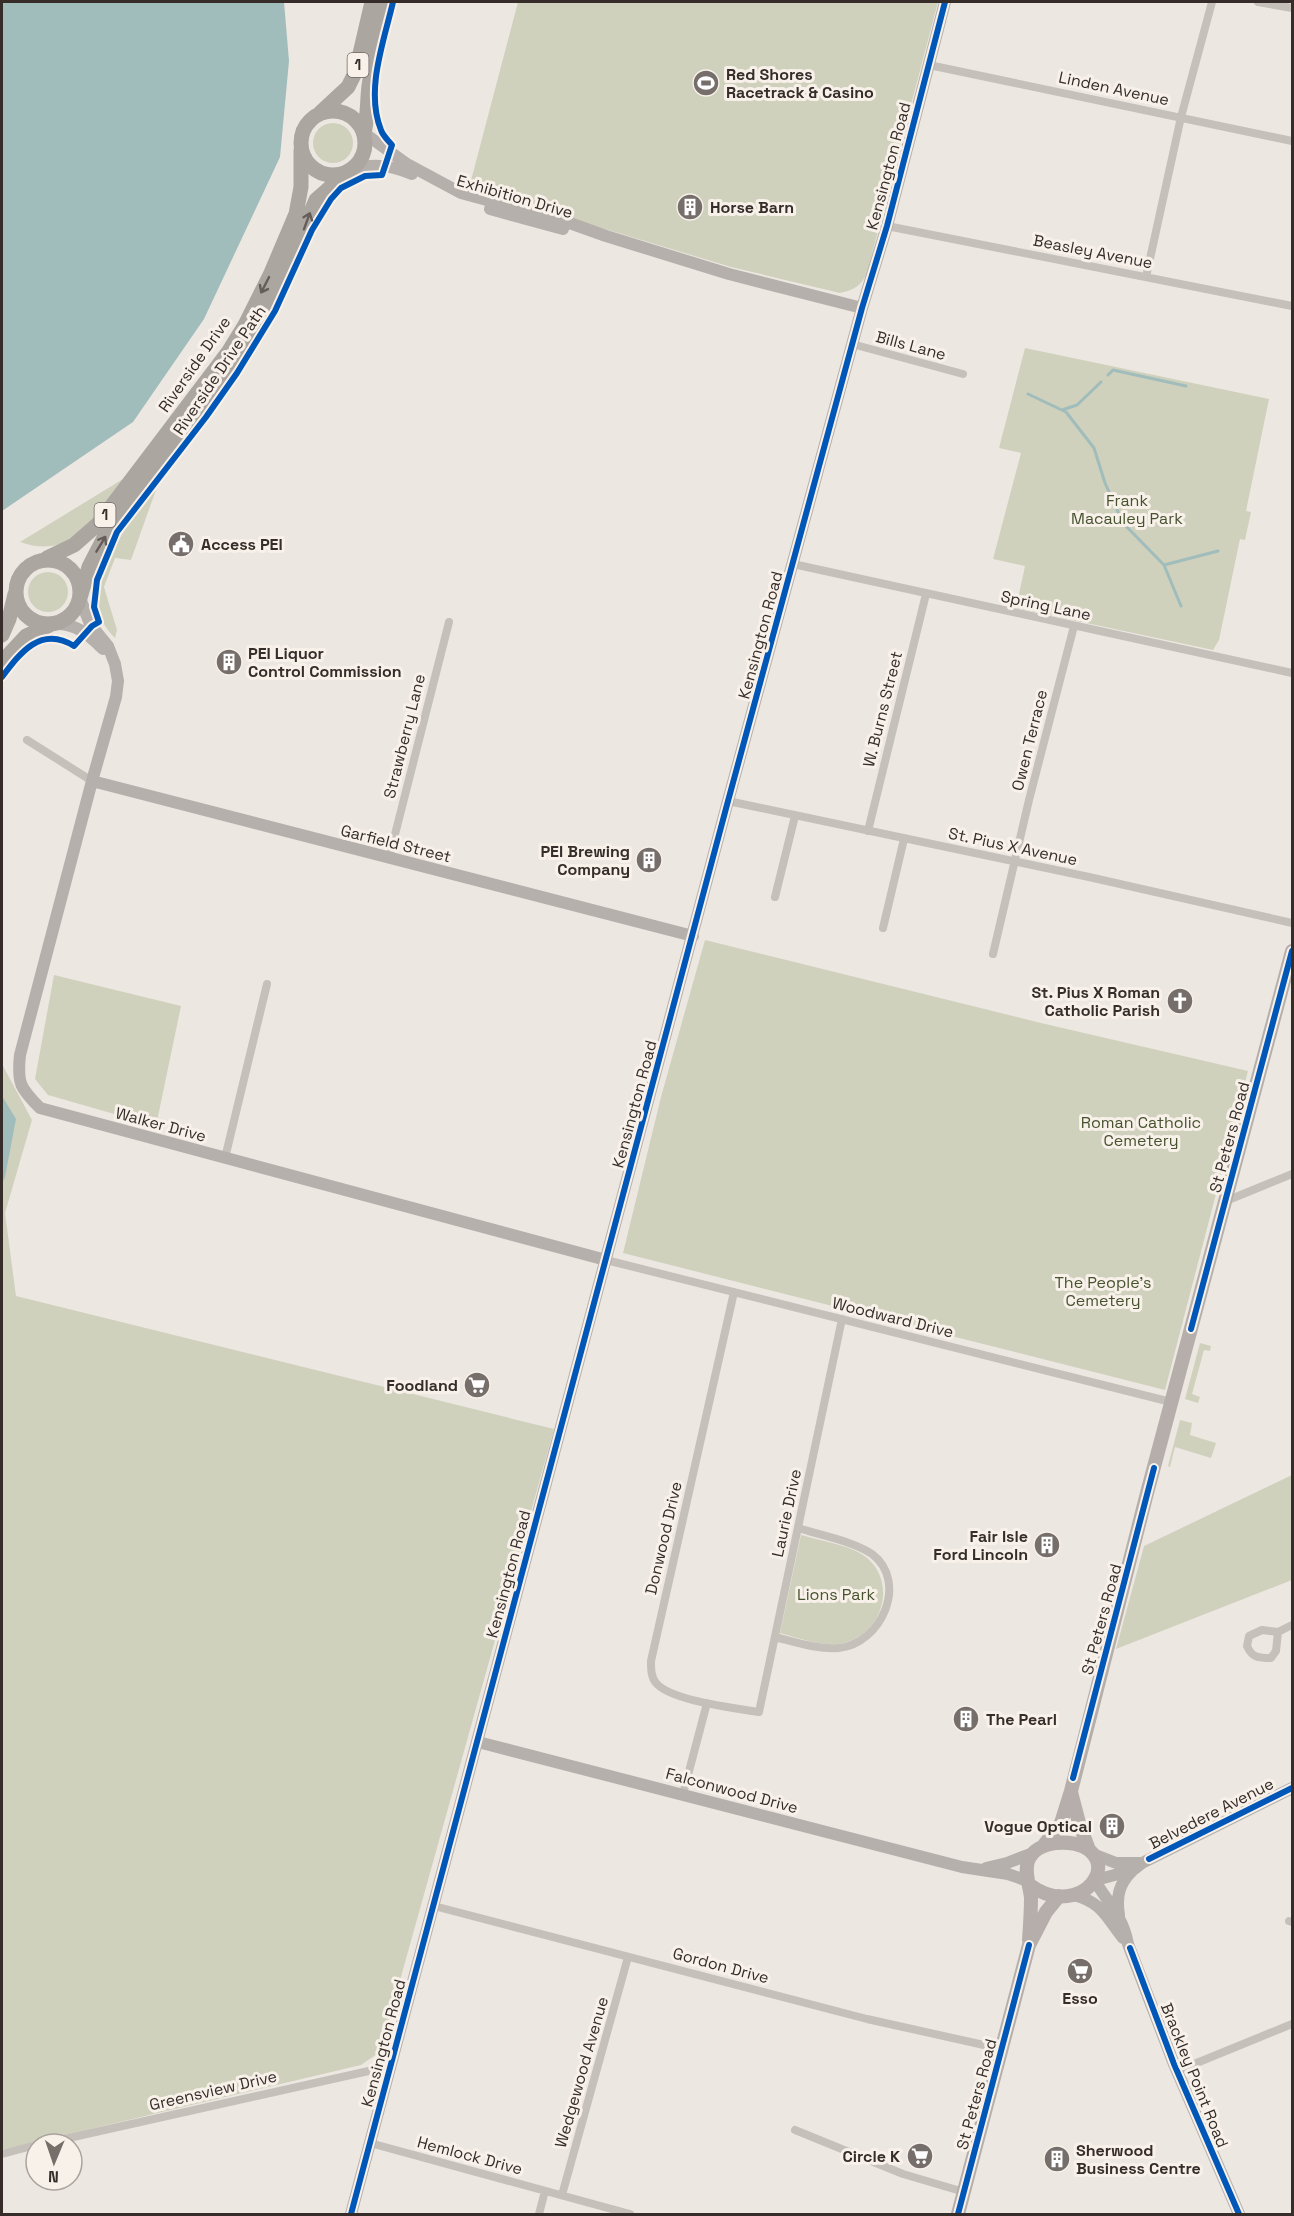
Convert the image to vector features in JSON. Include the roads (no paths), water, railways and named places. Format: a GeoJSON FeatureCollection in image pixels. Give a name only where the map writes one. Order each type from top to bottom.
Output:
{"type":"FeatureCollection","features":[{"type":"Feature","properties":{"kind":"highway","name":"1"},"geometry":{"type":"LineString","coordinates":[[318,115],[348,87],[356,71],[372,2]]}},
{"type":"Feature","properties":{"kind":"highway","name":"1"},"geometry":{"type":"LineString","coordinates":[[364,133],[368,118],[367,99],[372,64],[386,2]]}},
{"type":"Feature","properties":{"kind":"highway"},"geometry":{"type":"LineString","coordinates":[[327,111],[346,113],[360,125],[364,133],[365,151],[361,159],[349,171],[340,175],[321,173],[312,167],[301,150],[301,139],[309,121],[327,111]]}},
{"type":"Feature","properties":{"kind":"highway","name":"Riverside Drive"},"geometry":{"type":"LineString","coordinates":[[47,558],[74,545],[98,524],[229,351],[271,273],[296,214],[301,187],[301,150]]}},
{"type":"Feature","properties":{"kind":"highway","name":"Riverside Drive"},"geometry":{"type":"LineString","coordinates":[[80,598],[89,567],[104,538],[237,359],[256,329],[284,276],[316,200],[349,171]]}},
{"type":"Feature","properties":{"kind":"highway"},"geometry":{"type":"LineString","coordinates":[[2,635],[22,573],[37,560],[47,558],[62,562],[75,573],[81,589],[80,598],[71,615],[26,636],[2,662]]}},
{"type":"Feature","properties":{"kind":"highway"},"geometry":{"type":"LineString","coordinates":[[16,591],[19,605],[27,616],[40,623],[54,624]]}},
{"type":"Feature","properties":{"kind":"main road","name":"St Peters Road"},"geometry":{"type":"LineString","coordinates":[[1038,1849],[1061,1823],[1071,1791],[1293,951]]}},
{"type":"Feature","properties":{"kind":"main road","name":"St Peters Road"},"geometry":{"type":"LineString","coordinates":[[1071,1791],[1079,1823],[1091,1852]]}},
{"type":"Feature","properties":{"kind":"main road"},"geometry":{"type":"LineString","coordinates":[[1073,1844],[1091,1852],[1097,1864],[1096,1881],[1088,1889],[1074,1895],[1059,1896],[1037,1890],[1029,1883],[1027,1867],[1038,1849],[1073,1844]]}},
{"type":"Feature","properties":{"kind":"main road","name":"St Peters Road"},"geometry":{"type":"LineString","coordinates":[[1029,1883],[1029,1945]]}},
{"type":"Feature","properties":{"kind":"main road","name":"St Peters Road"},"geometry":{"type":"LineString","coordinates":[[958,2214],[1029,1945],[1046,1912],[1059,1896]]}},
{"type":"Feature","properties":{"kind":"street","name":"Kensington Road"},"geometry":{"type":"LineString","coordinates":[[351,2214],[728,801],[852,344],[887,226],[945,2]]}},
{"type":"Feature","properties":{"kind":"street"},"geometry":{"type":"LineString","coordinates":[[1146,277],[1181,117],[1212,2]]}},
{"type":"Feature","properties":{"kind":"street"},"geometry":{"type":"LineString","coordinates":[[1258,2],[1293,8]]}},
{"type":"Feature","properties":{"kind":"street","name":"Linden Avenue"},"geometry":{"type":"LineString","coordinates":[[929,65],[1293,141]]}},
{"type":"Feature","properties":{"kind":"street","name":"Exhibition Drive"},"geometry":{"type":"LineString","coordinates":[[364,133],[407,164],[461,194],[564,221],[606,237],[729,274],[862,308]]}},
{"type":"Feature","properties":{"kind":"street","name":"Exhibition Drive"},"geometry":{"type":"LineString","coordinates":[[349,171],[364,165],[403,170],[416,175],[442,192],[464,201],[520,219],[606,237]]}},
{"type":"Feature","properties":{"kind":"street","name":"Beasley Avenue"},"geometry":{"type":"LineString","coordinates":[[887,226],[1293,306]]}},
{"type":"Feature","properties":{"kind":"street","name":"Bills Lane"},"geometry":{"type":"LineString","coordinates":[[852,344],[963,374]]}},
{"type":"Feature","properties":{"kind":"street","name":"Spring Lane"},"geometry":{"type":"LineString","coordinates":[[793,564],[1293,673]]}},
{"type":"Feature","properties":{"kind":"street","name":"W. Burns Street"},"geometry":{"type":"LineString","coordinates":[[868,831],[926,594]]}},
{"type":"Feature","properties":{"kind":"street"},"geometry":{"type":"LineString","coordinates":[[80,598],[90,624],[108,646],[116,664],[118,681],[92,781]]}},
{"type":"Feature","properties":{"kind":"street","name":"Strawberry Lane"},"geometry":{"type":"LineString","coordinates":[[388,858],[449,622]]}},
{"type":"Feature","properties":{"kind":"street"},"geometry":{"type":"LineString","coordinates":[[54,624],[67,623],[75,626],[103,649],[112,666],[114,681],[112,710]]}},
{"type":"Feature","properties":{"kind":"street","name":"Owen Terrace"},"geometry":{"type":"LineString","coordinates":[[993,954],[1074,626]]}},
{"type":"Feature","properties":{"kind":"street","name":"Garfield Street"},"geometry":{"type":"LineString","coordinates":[[27,740],[92,781],[693,936]]}},
{"type":"Feature","properties":{"kind":"street","name":"Walker Drive"},"geometry":{"type":"LineString","coordinates":[[92,781],[20,1055],[18,1076],[25,1094],[40,1108],[606,1260]]}},
{"type":"Feature","properties":{"kind":"street","name":"St. Pius X Avenue"},"geometry":{"type":"LineString","coordinates":[[728,801],[1089,877],[1293,923]]}},
{"type":"Feature","properties":{"kind":"street"},"geometry":{"type":"LineString","coordinates":[[775,897],[795,816]]}},
{"type":"Feature","properties":{"kind":"street"},"geometry":{"type":"LineString","coordinates":[[883,928],[904,839]]}},
{"type":"Feature","properties":{"kind":"street"},"geometry":{"type":"LineString","coordinates":[[225,1158],[267,984]]}},
{"type":"Feature","properties":{"kind":"street"},"geometry":{"type":"LineString","coordinates":[[1226,1201],[1293,1174]]}},
{"type":"Feature","properties":{"kind":"street","name":"Woodward Drive"},"geometry":{"type":"LineString","coordinates":[[606,1260],[1172,1402]]}},
{"type":"Feature","properties":{"kind":"street","name":"Donwood Drive"},"geometry":{"type":"LineString","coordinates":[[734,1292],[651,1661],[651,1671],[661,1688],[671,1693],[707,1703],[759,1712]]}},
{"type":"Feature","properties":{"kind":"street","name":"Laurie Drive"},"geometry":{"type":"LineString","coordinates":[[759,1712],[842,1319]]}},
{"type":"Feature","properties":{"kind":"street"},"geometry":{"type":"LineString","coordinates":[[776,1637],[838,1648],[857,1643],[879,1624],[886,1608],[889,1593],[888,1577],[873,1555],[859,1547],[798,1528]]}},
{"type":"Feature","properties":{"kind":"street"},"geometry":{"type":"LineString","coordinates":[[1278,1632],[1293,1625]]}},
{"type":"Feature","properties":{"kind":"street"},"geometry":{"type":"LineString","coordinates":[[683,1794],[707,1703]]}},
{"type":"Feature","properties":{"kind":"street","name":"Falconwood Drive"},"geometry":{"type":"LineString","coordinates":[[478,1742],[979,1870],[1008,1874],[1029,1883]]}},
{"type":"Feature","properties":{"kind":"street","name":"Belvedere Avenue"},"geometry":{"type":"LineString","coordinates":[[1096,1881],[1138,1866],[1293,1788]]}},
{"type":"Feature","properties":{"kind":"street","name":"Falconwood Drive"},"geometry":{"type":"LineString","coordinates":[[979,1870],[1007,1863],[1038,1849]]}},
{"type":"Feature","properties":{"kind":"street","name":"Belvedere Avenue"},"geometry":{"type":"LineString","coordinates":[[1091,1852],[1116,1863],[1138,1866]]}},
{"type":"Feature","properties":{"kind":"street"},"geometry":{"type":"LineString","coordinates":[[1119,1916],[1120,1887],[1138,1866]]}},
{"type":"Feature","properties":{"kind":"street","name":"Brackley Point Road"},"geometry":{"type":"LineString","coordinates":[[1096,1881],[1119,1916],[1178,2071],[1239,2214]]}},
{"type":"Feature","properties":{"kind":"street","name":"Brackley Point Road"},"geometry":{"type":"LineString","coordinates":[[1074,1895],[1096,1904],[1108,1916],[1128,1944]]}},
{"type":"Feature","properties":{"kind":"street","name":"Gordon Drive"},"geometry":{"type":"LineString","coordinates":[[434,1906],[859,2017],[1002,2049]]}},
{"type":"Feature","properties":{"kind":"street","name":"Wedgewood Avenue"},"geometry":{"type":"LineString","coordinates":[[562,2195],[628,1957]]}},
{"type":"Feature","properties":{"kind":"street"},"geometry":{"type":"LineString","coordinates":[[1178,2071],[1293,2024]]}},
{"type":"Feature","properties":{"kind":"street","name":"Greensview Drive"},"geometry":{"type":"LineString","coordinates":[[84,2135],[391,2066]]}},
{"type":"Feature","properties":{"kind":"street"},"geometry":{"type":"LineString","coordinates":[[795,2130],[903,2174],[964,2192]]}},
{"type":"Feature","properties":{"kind":"street","name":"Hemlock Drive"},"geometry":{"type":"LineString","coordinates":[[370,2144],[630,2214]]}},
{"type":"Feature","properties":{"kind":"street"},"geometry":{"type":"LineString","coordinates":[[2,2154],[24,2148]]}},
{"type":"Feature","properties":{"kind":"street"},"geometry":{"type":"LineString","coordinates":[[539,2214],[545,2191]]}},
{"type":"Feature","properties":{"kind":"water"},"geometry":{"type":"Polygon","coordinates":[[[2,2],[284,2],[289,61],[280,157],[204,319],[133,422],[2,511],[2,2]]]}},
{"type":"Feature","properties":{"kind":"water"},"geometry":{"type":"Polygon","coordinates":[[[2,1096],[16,1119],[2,1183],[2,1096]]]}},
{"type":"Feature","properties":{"kind":"waterway"},"geometry":{"type":"LineString","coordinates":[[1108,375],[1113,370],[1186,386]]}},
{"type":"Feature","properties":{"kind":"waterway"},"geometry":{"type":"LineString","coordinates":[[1062,410],[1077,405],[1101,382]]}},
{"type":"Feature","properties":{"kind":"waterway"},"geometry":{"type":"LineString","coordinates":[[1028,394],[1066,412],[1094,448],[1105,483],[1123,523],[1164,565],[1218,551]]}},
{"type":"Feature","properties":{"kind":"waterway"},"geometry":{"type":"LineString","coordinates":[[1164,565],[1181,606]]}},
{"type":"Feature","properties":{"kind":"place","name":"Red Shores Racetrack & Casino"},"geometry":{"type":"Point","coordinates":[706,83]}},
{"type":"Feature","properties":{"kind":"place","name":"Horse Barn"},"geometry":{"type":"Point","coordinates":[690,207]}},
{"type":"Feature","properties":{"kind":"place","name":"Access PEI"},"geometry":{"type":"Point","coordinates":[181,544]}},
{"type":"Feature","properties":{"kind":"place","name":"PEI Liquor Control Commission"},"geometry":{"type":"Point","coordinates":[229,662]}},
{"type":"Feature","properties":{"kind":"place","name":"PEI Brewing Company"},"geometry":{"type":"Point","coordinates":[649,860]}},
{"type":"Feature","properties":{"kind":"place","name":"St. Pius X Roman Catholic Parish"},"geometry":{"type":"Point","coordinates":[1180,1001]}},
{"type":"Feature","properties":{"kind":"place","name":"Foodland"},"geometry":{"type":"Point","coordinates":[477,1385]}},
{"type":"Feature","properties":{"kind":"place","name":"Fair Isle Ford Lincoln"},"geometry":{"type":"Point","coordinates":[1047,1545]}},
{"type":"Feature","properties":{"kind":"place","name":"The Pearl"},"geometry":{"type":"Point","coordinates":[966,1719]}},
{"type":"Feature","properties":{"kind":"place","name":"Vogue Optical"},"geometry":{"type":"Point","coordinates":[1112,1826]}},
{"type":"Feature","properties":{"kind":"place","name":"Esso"},"geometry":{"type":"Point","coordinates":[1080,1971]}},
{"type":"Feature","properties":{"kind":"place","name":"Circle K"},"geometry":{"type":"Point","coordinates":[920,2156]}},
{"type":"Feature","properties":{"kind":"place","name":"Sherwood Business Centre"},"geometry":{"type":"Point","coordinates":[1057,2159]}},
{"type":"Feature","properties":{"kind":"park label","name":"Frank Macauley Park"},"geometry":{"type":"Point","coordinates":[1127,509]}},
{"type":"Feature","properties":{"kind":"park label","name":"Roman Catholic Cemetery"},"geometry":{"type":"Point","coordinates":[1141,1131]}},
{"type":"Feature","properties":{"kind":"park label","name":"The People's Cemetery"},"geometry":{"type":"Point","coordinates":[1103,1291]}},
{"type":"Feature","properties":{"kind":"park label","name":"Lions Park"},"geometry":{"type":"Point","coordinates":[836,1594]}}]}
